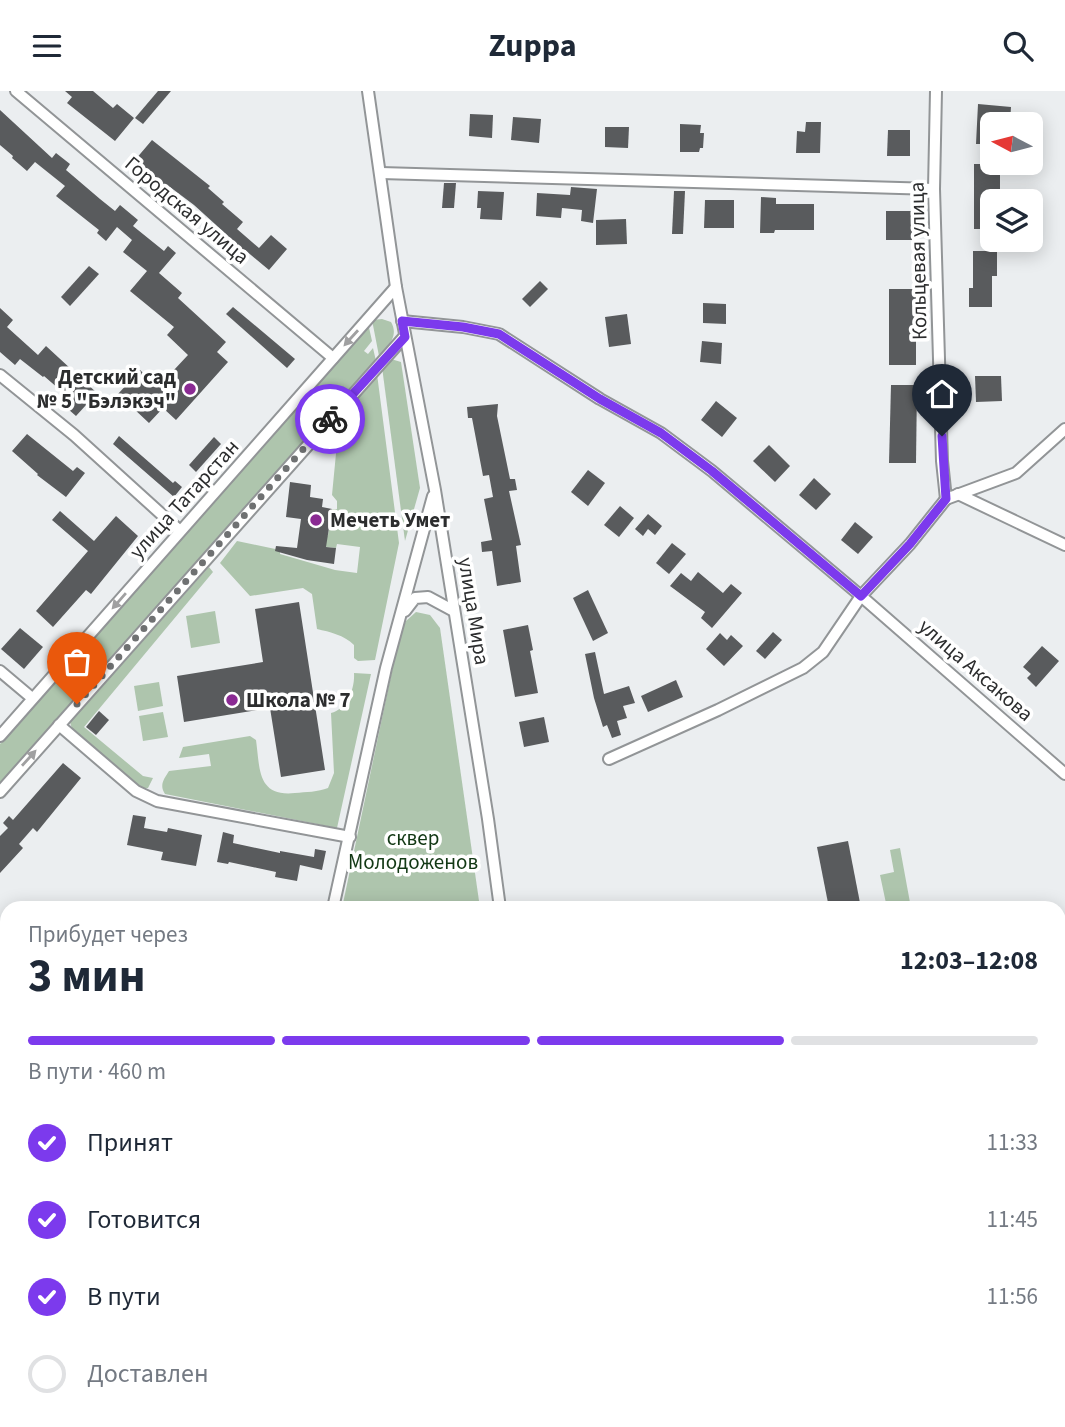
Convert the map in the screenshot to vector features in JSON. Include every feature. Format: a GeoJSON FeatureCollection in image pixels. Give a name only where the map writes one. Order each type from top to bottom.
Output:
{"type":"FeatureCollection","features":[{"type":"Feature","properties":{"kind":"street","name":"Городская улица"},"geometry":{"type":"LineString","coordinates":[[16,91],[333,358]]}},
{"type":"Feature","properties":{"kind":"street","name":"улица Мира"},"geometry":{"type":"LineString","coordinates":[[368,91],[396,287],[435,490],[499,901]]}},
{"type":"Feature","properties":{"kind":"street","name":"Кольцевая улица"},"geometry":{"type":"LineString","coordinates":[[936,91],[934,189],[942,461],[946,499]]}},
{"type":"Feature","properties":{"kind":"street"},"geometry":{"type":"LineString","coordinates":[[381,173],[934,189]]}},
{"type":"Feature","properties":{"kind":"street","name":"улица Татарстан"},"geometry":{"type":"LineString","coordinates":[[0,736],[396,287]]}},
{"type":"Feature","properties":{"kind":"street"},"geometry":{"type":"LineString","coordinates":[[402,321],[463,327],[499,334],[600,399],[661,433],[712,471],[861,596]]}},
{"type":"Feature","properties":{"kind":"street"},"geometry":{"type":"LineString","coordinates":[[0,792],[405,337]]}},
{"type":"Feature","properties":{"kind":"street"},"geometry":{"type":"LineString","coordinates":[[0,375],[74,435],[180,531]]}},
{"type":"Feature","properties":{"kind":"street"},"geometry":{"type":"LineString","coordinates":[[610,759],[803,668],[823,652],[861,596],[910,544],[946,499],[1016,473],[1065,429]]}},
{"type":"Feature","properties":{"kind":"street"},"geometry":{"type":"LineString","coordinates":[[335,901],[386,668],[435,490]]}},
{"type":"Feature","properties":{"kind":"street"},"geometry":{"type":"LineString","coordinates":[[958,494],[1065,545]]}},
{"type":"Feature","properties":{"kind":"street","name":"улица Аксакова"},"geometry":{"type":"LineString","coordinates":[[861,596],[1065,774]]}},
{"type":"Feature","properties":{"kind":"street"},"geometry":{"type":"LineString","coordinates":[[401,616],[415,598],[428,597],[454,611]]}},
{"type":"Feature","properties":{"kind":"street"},"geometry":{"type":"LineString","coordinates":[[0,671],[33,698]]}},
{"type":"Feature","properties":{"kind":"street"},"geometry":{"type":"LineString","coordinates":[[59,725],[136,792],[157,801],[350,837]]}},
{"type":"Feature","properties":{"kind":"green space"},"geometry":{"type":"Polygon","coordinates":[[[372,320],[391,322],[394,332],[392,340],[379,356],[372,320]]]}},
{"type":"Feature","properties":{"kind":"green space"},"geometry":{"type":"Polygon","coordinates":[[[368,323],[372,341],[364,351],[368,354],[373,348],[376,361],[0,787],[0,744],[368,323]]]}},
{"type":"Feature","properties":{"kind":"green space"},"geometry":{"type":"Polygon","coordinates":[[[391,359],[401,362],[420,488],[405,541],[382,367],[391,359]]]}},
{"type":"Feature","properties":{"kind":"green space"},"geometry":{"type":"Polygon","coordinates":[[[377,374],[399,543],[375,660],[358,661],[354,658],[354,645],[337,634],[317,629],[312,594],[303,588],[250,596],[220,563],[237,541],[280,550],[280,554],[335,570],[357,573],[360,547],[337,544],[336,548],[319,546],[328,535],[332,509],[337,509],[337,501],[332,495],[340,412],[377,374]]]}},
{"type":"Feature","properties":{"kind":"green space"},"geometry":{"type":"Polygon","coordinates":[[[209,567],[213,572],[84,727],[143,776],[153,778],[148,788],[141,788],[73,732],[70,722],[209,567]]]}},
{"type":"Feature","properties":{"kind":"green space"},"geometry":{"type":"Polygon","coordinates":[[[215,611],[220,643],[191,648],[186,616],[215,611]]]}},
{"type":"Feature","properties":{"kind":"green space","name":"сквер Молодоженов"},"geometry":{"type":"Polygon","coordinates":[[[416,612],[430,615],[440,628],[479,901],[343,901],[400,633],[406,621],[416,612]]]}},
{"type":"Feature","properties":{"kind":"green space"},"geometry":{"type":"Polygon","coordinates":[[[354,673],[371,674],[337,828],[165,794],[163,791],[162,785],[169,771],[211,766],[209,754],[179,758],[183,747],[250,736],[256,740],[263,779],[273,790],[295,793],[328,788],[334,773],[331,713],[346,703],[353,685],[354,673]]]}},
{"type":"Feature","properties":{"kind":"green space"},"geometry":{"type":"Polygon","coordinates":[[[159,682],[163,706],[138,711],[134,686],[159,682]]]}},
{"type":"Feature","properties":{"kind":"green space"},"geometry":{"type":"Polygon","coordinates":[[[163,712],[168,737],[143,741],[139,716],[163,712]]]}},
{"type":"Feature","properties":{"kind":"green space"},"geometry":{"type":"Polygon","coordinates":[[[900,848],[910,901],[886,901],[880,875],[894,872],[890,850],[900,848]]]}},
{"type":"Feature","properties":{"kind":"building"},"geometry":{"type":"Polygon","coordinates":[[[65,91],[93,91],[113,108],[117,104],[134,118],[115,141],[67,103],[72,97],[65,91]]]}},
{"type":"Feature","properties":{"kind":"building"},"geometry":{"type":"Polygon","coordinates":[[[158,91],[171,91],[143,124],[135,118],[158,91]]]}},
{"type":"Feature","properties":{"kind":"building"},"geometry":{"type":"Polygon","coordinates":[[[978,104],[1011,107],[1011,112],[980,112],[980,144],[976,144],[978,104]]]}},
{"type":"Feature","properties":{"kind":"building"},"geometry":{"type":"Polygon","coordinates":[[[0,110],[52,158],[56,153],[70,164],[66,170],[115,211],[120,205],[138,220],[133,226],[164,251],[168,246],[176,253],[159,273],[182,293],[178,298],[226,342],[217,352],[228,362],[176,420],[163,408],[149,423],[118,394],[140,370],[158,387],[188,355],[167,335],[174,327],[130,291],[147,271],[123,252],[132,240],[117,227],[106,241],[97,233],[99,230],[56,196],[65,186],[35,162],[27,171],[12,158],[0,145],[0,110]]]}},
{"type":"Feature","properties":{"kind":"building"},"geometry":{"type":"Polygon","coordinates":[[[470,114],[493,115],[492,138],[469,136],[470,114]]]}},
{"type":"Feature","properties":{"kind":"building"},"geometry":{"type":"Polygon","coordinates":[[[513,117],[541,119],[539,143],[511,140],[513,117]]]}},
{"type":"Feature","properties":{"kind":"building"},"geometry":{"type":"Polygon","coordinates":[[[806,122],[821,122],[820,153],[796,153],[797,131],[805,132],[806,122]]]}},
{"type":"Feature","properties":{"kind":"building"},"geometry":{"type":"Polygon","coordinates":[[[680,124],[701,125],[700,133],[704,133],[703,148],[700,148],[699,152],[680,152],[680,124]]]}},
{"type":"Feature","properties":{"kind":"building"},"geometry":{"type":"Polygon","coordinates":[[[605,127],[629,127],[628,148],[605,147],[605,127]]]}},
{"type":"Feature","properties":{"kind":"building"},"geometry":{"type":"Polygon","coordinates":[[[888,130],[910,130],[910,156],[887,156],[888,130]]]}},
{"type":"Feature","properties":{"kind":"building"},"geometry":{"type":"Polygon","coordinates":[[[152,140],[210,186],[208,188],[224,202],[222,204],[243,222],[237,229],[259,248],[271,235],[287,249],[269,270],[245,250],[240,256],[232,249],[237,244],[194,205],[170,187],[165,193],[147,177],[150,173],[135,160],[152,140]]]}},
{"type":"Feature","properties":{"kind":"building"},"geometry":{"type":"Polygon","coordinates":[[[974,164],[980,164],[980,175],[1000,175],[1000,189],[980,189],[980,229],[974,229],[974,164]]]}},
{"type":"Feature","properties":{"kind":"building"},"geometry":{"type":"Polygon","coordinates":[[[444,183],[456,183],[454,208],[442,208],[444,183]]]}},
{"type":"Feature","properties":{"kind":"building"},"geometry":{"type":"Polygon","coordinates":[[[571,187],[597,189],[593,223],[581,221],[582,210],[562,208],[561,218],[536,216],[537,193],[570,195],[571,187]]]}},
{"type":"Feature","properties":{"kind":"building"},"geometry":{"type":"Polygon","coordinates":[[[478,191],[504,192],[502,220],[480,219],[481,208],[477,208],[478,191]]]}},
{"type":"Feature","properties":{"kind":"building"},"geometry":{"type":"Polygon","coordinates":[[[674,191],[685,191],[683,234],[672,234],[674,191]]]}},
{"type":"Feature","properties":{"kind":"building"},"geometry":{"type":"Polygon","coordinates":[[[761,197],[776,198],[776,204],[814,204],[814,230],[775,230],[774,233],[760,233],[761,197]]]}},
{"type":"Feature","properties":{"kind":"building"},"geometry":{"type":"Polygon","coordinates":[[[705,200],[734,200],[734,228],[704,228],[705,200]]]}},
{"type":"Feature","properties":{"kind":"building"},"geometry":{"type":"Polygon","coordinates":[[[886,211],[912,211],[912,240],[886,240],[886,211]]]}},
{"type":"Feature","properties":{"kind":"building"},"geometry":{"type":"Polygon","coordinates":[[[626,219],[627,244],[596,245],[596,220],[626,219]]]}},
{"type":"Feature","properties":{"kind":"building"},"geometry":{"type":"Polygon","coordinates":[[[973,251],[997,252],[997,276],[992,276],[992,307],[969,307],[969,288],[973,288],[973,251]]]}},
{"type":"Feature","properties":{"kind":"building"},"geometry":{"type":"Polygon","coordinates":[[[89,266],[99,274],[70,306],[61,297],[89,266]]]}},
{"type":"Feature","properties":{"kind":"building"},"geometry":{"type":"Polygon","coordinates":[[[540,281],[548,289],[530,307],[522,299],[540,281]]]}},
{"type":"Feature","properties":{"kind":"building"},"geometry":{"type":"Polygon","coordinates":[[[889,289],[916,289],[916,365],[889,365],[889,289]]]}},
{"type":"Feature","properties":{"kind":"building"},"geometry":{"type":"Polygon","coordinates":[[[703,303],[726,304],[726,324],[703,323],[703,303]]]}},
{"type":"Feature","properties":{"kind":"building"},"geometry":{"type":"Polygon","coordinates":[[[233,307],[295,359],[287,368],[226,314],[233,307]]]}},
{"type":"Feature","properties":{"kind":"building"},"geometry":{"type":"Polygon","coordinates":[[[0,308],[13,320],[7,327],[38,355],[46,346],[97,393],[76,416],[68,409],[74,402],[44,376],[20,359],[15,365],[0,352],[0,308]]]}},
{"type":"Feature","properties":{"kind":"building"},"geometry":{"type":"Polygon","coordinates":[[[627,314],[631,344],[609,347],[605,317],[627,314]]]}},
{"type":"Feature","properties":{"kind":"building"},"geometry":{"type":"Polygon","coordinates":[[[702,341],[722,343],[721,364],[700,362],[702,341]]]}},
{"type":"Feature","properties":{"kind":"building"},"geometry":{"type":"Polygon","coordinates":[[[975,376],[1001,376],[1002,401],[976,402],[975,376]]]}},
{"type":"Feature","properties":{"kind":"building"},"geometry":{"type":"Polygon","coordinates":[[[891,385],[917,385],[916,463],[889,463],[891,385]]]}},
{"type":"Feature","properties":{"kind":"building"},"geometry":{"type":"Polygon","coordinates":[[[716,401],[737,418],[722,437],[701,420],[716,401]]]}},
{"type":"Feature","properties":{"kind":"building"},"geometry":{"type":"Polygon","coordinates":[[[498,404],[497,416],[510,479],[515,479],[517,490],[509,491],[521,545],[516,546],[521,582],[497,586],[492,551],[482,552],[481,542],[492,540],[484,499],[493,497],[489,475],[483,476],[472,418],[468,418],[467,407],[498,404]]]}},
{"type":"Feature","properties":{"kind":"building"},"geometry":{"type":"Polygon","coordinates":[[[27,434],[73,471],[77,467],[85,473],[66,497],[12,451],[27,434]]]}},
{"type":"Feature","properties":{"kind":"building"},"geometry":{"type":"Polygon","coordinates":[[[119,436],[173,483],[175,481],[182,487],[174,497],[113,444],[119,436]]]}},
{"type":"Feature","properties":{"kind":"building"},"geometry":{"type":"Polygon","coordinates":[[[214,437],[221,444],[196,472],[189,465],[214,437]]]}},
{"type":"Feature","properties":{"kind":"building"},"geometry":{"type":"Polygon","coordinates":[[[769,445],[790,466],[775,482],[753,461],[769,445]]]}},
{"type":"Feature","properties":{"kind":"building"},"geometry":{"type":"Polygon","coordinates":[[[588,470],[605,483],[588,506],[571,492],[588,470]]]}},
{"type":"Feature","properties":{"kind":"building"},"geometry":{"type":"Polygon","coordinates":[[[814,478],[831,494],[816,510],[799,495],[814,478]]]}},
{"type":"Feature","properties":{"kind":"building"},"geometry":{"type":"Polygon","coordinates":[[[290,482],[311,485],[310,497],[323,499],[322,507],[332,509],[326,547],[336,548],[334,564],[275,551],[276,546],[297,548],[301,519],[286,517],[290,482]]]}},
{"type":"Feature","properties":{"kind":"building"},"geometry":{"type":"Polygon","coordinates":[[[620,506],[634,518],[619,537],[604,525],[620,506]]]}},
{"type":"Feature","properties":{"kind":"building"},"geometry":{"type":"Polygon","coordinates":[[[60,511],[94,541],[116,516],[138,536],[91,594],[86,590],[53,627],[36,611],[88,551],[52,520],[60,511]]]}},
{"type":"Feature","properties":{"kind":"building"},"geometry":{"type":"Polygon","coordinates":[[[648,514],[662,526],[655,535],[648,529],[643,536],[635,529],[648,514]]]}},
{"type":"Feature","properties":{"kind":"building"},"geometry":{"type":"Polygon","coordinates":[[[855,522],[873,537],[858,554],[841,540],[855,522]]]}},
{"type":"Feature","properties":{"kind":"building"},"geometry":{"type":"Polygon","coordinates":[[[672,543],[686,554],[669,574],[656,563],[672,543]]]}},
{"type":"Feature","properties":{"kind":"building"},"geometry":{"type":"Polygon","coordinates":[[[698,572],[723,593],[731,584],[742,593],[712,628],[701,618],[705,612],[670,586],[681,573],[691,581],[698,572]]]}},
{"type":"Feature","properties":{"kind":"building"},"geometry":{"type":"Polygon","coordinates":[[[588,590],[608,633],[593,641],[573,598],[588,590]]]}},
{"type":"Feature","properties":{"kind":"building","name":"Школа № 7"},"geometry":{"type":"Polygon","coordinates":[[[299,602],[325,770],[281,777],[270,708],[184,722],[177,676],[263,662],[255,609],[299,602]]]}},
{"type":"Feature","properties":{"kind":"building"},"geometry":{"type":"Polygon","coordinates":[[[528,625],[538,693],[515,697],[503,630],[528,625]]]}},
{"type":"Feature","properties":{"kind":"building"},"geometry":{"type":"Polygon","coordinates":[[[20,628],[43,647],[24,669],[1,649],[20,628]]]}},
{"type":"Feature","properties":{"kind":"building"},"geometry":{"type":"Polygon","coordinates":[[[773,632],[782,640],[765,659],[756,651],[773,632]]]}},
{"type":"Feature","properties":{"kind":"building"},"geometry":{"type":"Polygon","coordinates":[[[720,633],[727,640],[731,635],[743,646],[724,666],[706,649],[720,633]]]}},
{"type":"Feature","properties":{"kind":"building"},"geometry":{"type":"Polygon","coordinates":[[[1042,646],[1059,661],[1036,687],[1027,678],[1031,674],[1023,667],[1042,646]]]}},
{"type":"Feature","properties":{"kind":"building"},"geometry":{"type":"Polygon","coordinates":[[[595,652],[604,694],[629,686],[635,703],[623,706],[627,718],[617,721],[621,735],[612,738],[607,725],[603,727],[585,654],[595,652]]]}},
{"type":"Feature","properties":{"kind":"building"},"geometry":{"type":"Polygon","coordinates":[[[676,680],[683,697],[648,712],[641,696],[676,680]]]}},
{"type":"Feature","properties":{"kind":"building"},"geometry":{"type":"Polygon","coordinates":[[[99,711],[109,720],[96,735],[86,727],[99,711]]]}},
{"type":"Feature","properties":{"kind":"building"},"geometry":{"type":"Polygon","coordinates":[[[544,717],[549,742],[524,747],[519,722],[544,717]]]}},
{"type":"Feature","properties":{"kind":"building"},"geometry":{"type":"Polygon","coordinates":[[[63,763],[81,778],[37,832],[33,828],[19,844],[23,848],[0,873],[0,836],[8,828],[3,823],[9,816],[13,820],[63,763]]]}},
{"type":"Feature","properties":{"kind":"building"},"geometry":{"type":"Polygon","coordinates":[[[133,815],[146,817],[144,828],[167,832],[168,828],[202,835],[196,866],[161,860],[163,852],[127,845],[133,815]]]}},
{"type":"Feature","properties":{"kind":"building"},"geometry":{"type":"Polygon","coordinates":[[[223,832],[234,835],[233,843],[280,853],[314,857],[315,849],[326,851],[322,870],[300,865],[297,881],[275,877],[276,872],[217,862],[223,832]]]}},
{"type":"Feature","properties":{"kind":"building"},"geometry":{"type":"Polygon","coordinates":[[[848,841],[860,901],[828,901],[817,847],[848,841]]]}},
{"type":"Feature","properties":{"kind":"way so far"},"geometry":{"type":"LineString","coordinates":[[77,704],[330,419]]}},
{"type":"Feature","properties":{"kind":"place","name":"Детский сад № 5 \"Бэлэкэч\""},"geometry":{"type":"Point","coordinates":[190,389]}},
{"type":"Feature","properties":{"kind":"place","name":"Мечеть Умет"},"geometry":{"type":"Point","coordinates":[316,520]}},
{"type":"Feature","properties":{"kind":"place","name":"Школа № 7"},"geometry":{"type":"Point","coordinates":[232,700]}},
{"type":"Feature","properties":{"kind":"route"},"geometry":{"type":"LineString","coordinates":[[330,419],[405,337],[402,321],[463,327],[499,334],[600,399],[661,433],[712,471],[861,596],[910,544],[946,499],[942,436]]}}]}
